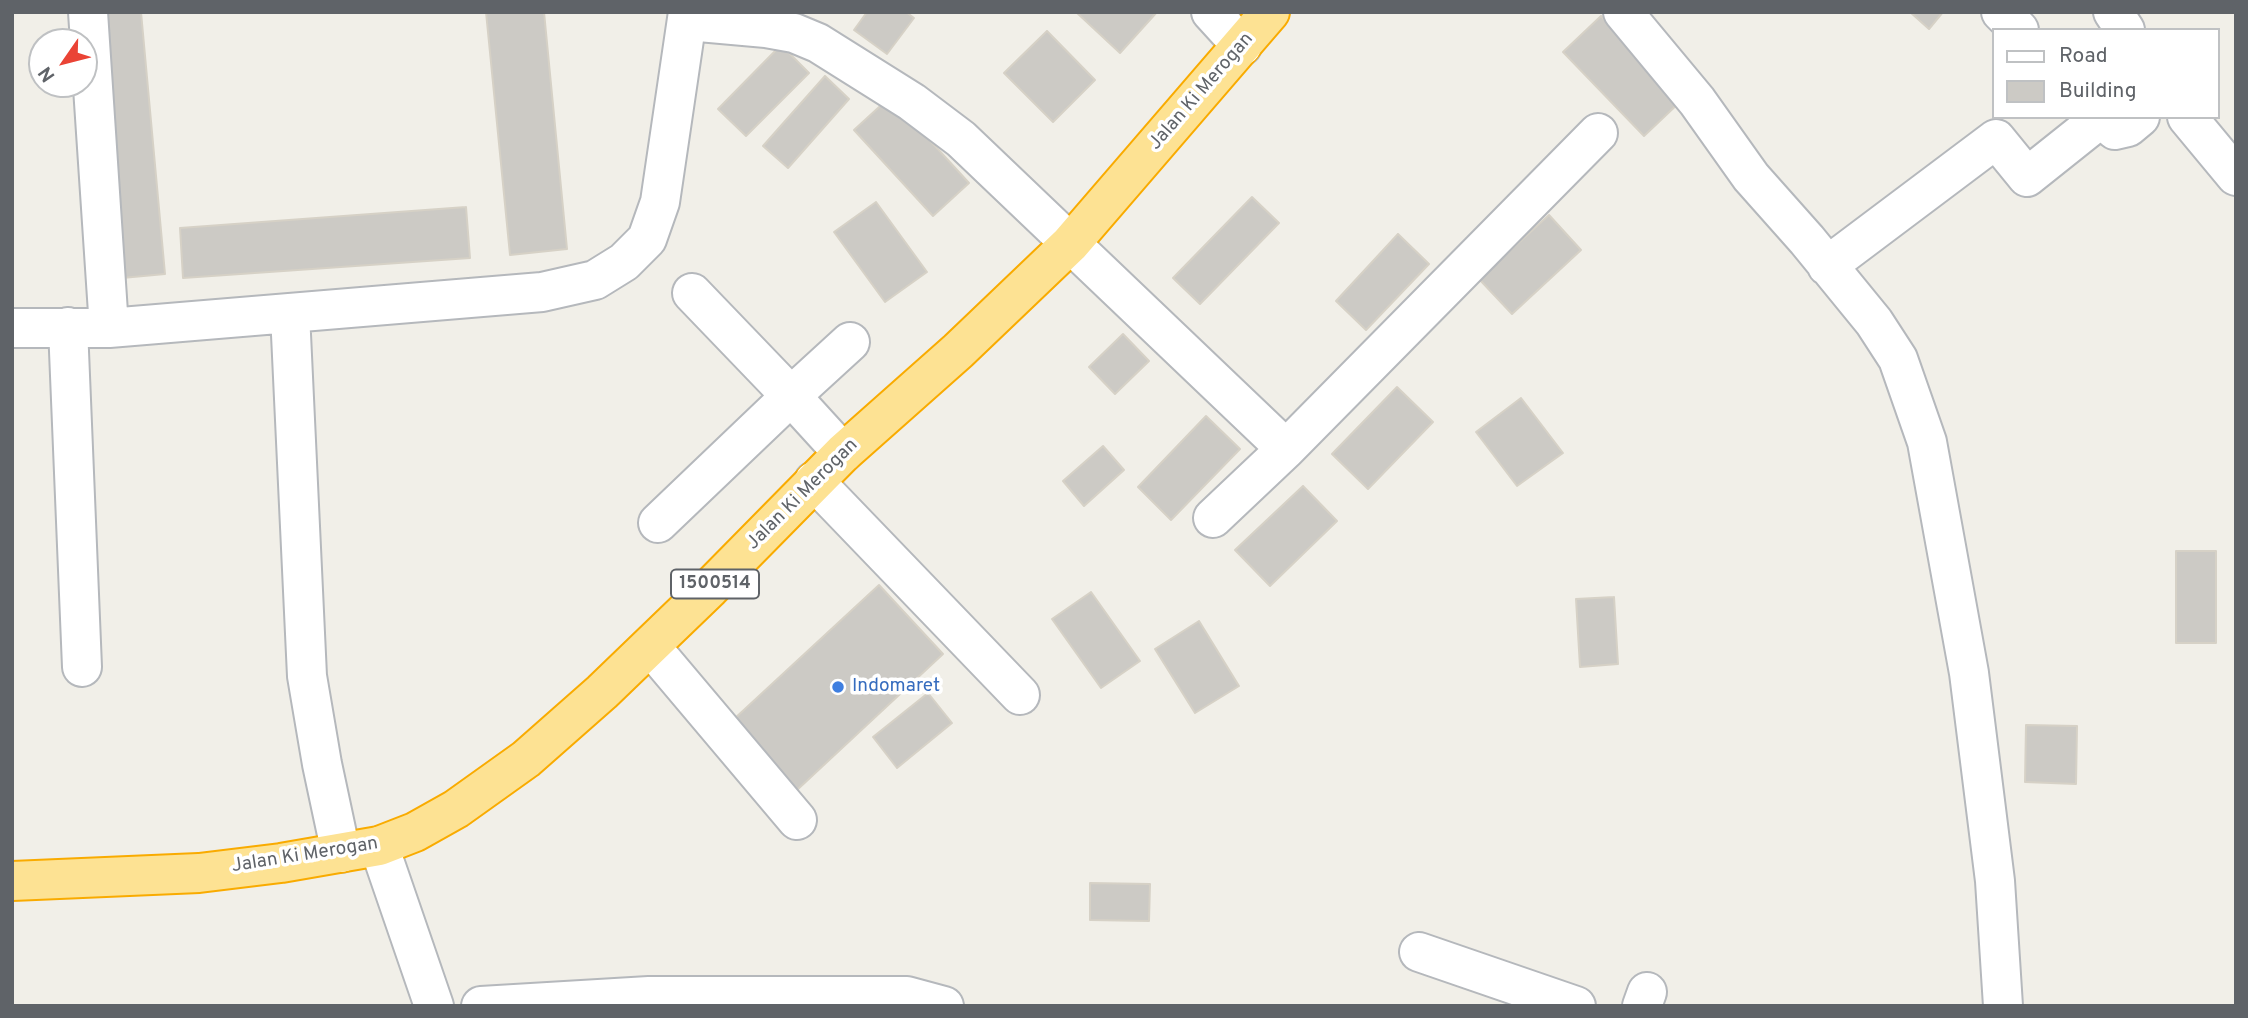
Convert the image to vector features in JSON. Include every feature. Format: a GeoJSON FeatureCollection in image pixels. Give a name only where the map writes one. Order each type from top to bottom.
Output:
{"type":"FeatureCollection","features":[{"type":"Feature","properties":{"kind":"highway","name":"Jalan Ki Merogan"},"geometry":{"type":"LineString","coordinates":[[12,881],[198,873],[281,863],[379,846],[415,832],[456,809],[526,759],[650,647],[843,453],[958,351],[1070,244],[1270,12]]}},
{"type":"Feature","properties":{"kind":"street"},"geometry":{"type":"LineString","coordinates":[[88,12],[109,328]]}},
{"type":"Feature","properties":{"kind":"street"},"geometry":{"type":"LineString","coordinates":[[1211,12],[1242,46]]}},
{"type":"Feature","properties":{"kind":"street"},"geometry":{"type":"LineString","coordinates":[[1623,12],[1697,101],[1751,177],[1874,321],[1898,359],[1927,442],[1969,673],[1995,881],[2003,1006]]}},
{"type":"Feature","properties":{"kind":"street"},"geometry":{"type":"LineString","coordinates":[[2001,12],[2017,28]]}},
{"type":"Feature","properties":{"kind":"street"},"geometry":{"type":"LineString","coordinates":[[2113,12],[2124,28]]}},
{"type":"Feature","properties":{"kind":"street"},"geometry":{"type":"LineString","coordinates":[[12,328],[109,328],[542,292],[594,280],[624,262],[647,239],[660,202],[688,17],[794,33],[818,44],[912,102],[961,139],[1286,449]]}},
{"type":"Feature","properties":{"kind":"street"},"geometry":{"type":"LineString","coordinates":[[1827,266],[1996,139],[2027,177],[2100,119]]}},
{"type":"Feature","properties":{"kind":"street"},"geometry":{"type":"LineString","coordinates":[[2102,119],[2115,130],[2128,127],[2138,119]]}},
{"type":"Feature","properties":{"kind":"street"},"geometry":{"type":"LineString","coordinates":[[2189,119],[2236,176]]}},
{"type":"Feature","properties":{"kind":"street"},"geometry":{"type":"LineString","coordinates":[[1213,518],[1286,449],[1598,133]]}},
{"type":"Feature","properties":{"kind":"street"},"geometry":{"type":"LineString","coordinates":[[692,293],[843,453]]}},
{"type":"Feature","properties":{"kind":"street"},"geometry":{"type":"LineString","coordinates":[[290,313],[307,676],[341,853]]}},
{"type":"Feature","properties":{"kind":"street"},"geometry":{"type":"LineString","coordinates":[[68,327],[82,667]]}},
{"type":"Feature","properties":{"kind":"street"},"geometry":{"type":"LineString","coordinates":[[657,523],[850,342]]}},
{"type":"Feature","properties":{"kind":"street"},"geometry":{"type":"LineString","coordinates":[[814,481],[1020,695]]}},
{"type":"Feature","properties":{"kind":"street"},"geometry":{"type":"LineString","coordinates":[[650,647],[797,820]]}},
{"type":"Feature","properties":{"kind":"street"},"geometry":{"type":"LineString","coordinates":[[379,846],[430,994]]}},
{"type":"Feature","properties":{"kind":"street"},"geometry":{"type":"LineString","coordinates":[[1419,952],[1576,1006]]}},
{"type":"Feature","properties":{"kind":"street"},"geometry":{"type":"LineString","coordinates":[[481,1006],[649,996],[907,996],[944,1006]]}},
{"type":"Feature","properties":{"kind":"building"},"geometry":{"type":"Polygon","coordinates":[[[97,12],[141,12],[165,274],[122,278],[97,12]]]}},
{"type":"Feature","properties":{"kind":"building"},"geometry":{"type":"Polygon","coordinates":[[[486,12],[544,12],[567,249],[510,255],[486,12]]]}},
{"type":"Feature","properties":{"kind":"building"},"geometry":{"type":"Polygon","coordinates":[[[867,12],[906,12],[914,18],[887,54],[854,30],[867,12]]]}},
{"type":"Feature","properties":{"kind":"building"},"geometry":{"type":"Polygon","coordinates":[[[1076,12],[1157,12],[1120,53],[1076,12]]]}},
{"type":"Feature","properties":{"kind":"building"},"geometry":{"type":"Polygon","coordinates":[[[1910,12],[1943,12],[1929,29],[1910,12]]]}},
{"type":"Feature","properties":{"kind":"building"},"geometry":{"type":"Polygon","coordinates":[[[1601,16],[1682,100],[1644,136],[1563,52],[1601,16]]]}},
{"type":"Feature","properties":{"kind":"building"},"geometry":{"type":"Polygon","coordinates":[[[1047,31],[1095,80],[1053,122],[1004,73],[1047,31]]]}},
{"type":"Feature","properties":{"kind":"building"},"geometry":{"type":"Polygon","coordinates":[[[781,45],[809,73],[746,136],[718,109],[781,45]]]}},
{"type":"Feature","properties":{"kind":"building"},"geometry":{"type":"Polygon","coordinates":[[[825,76],[849,99],[788,168],[763,146],[825,76]]]}},
{"type":"Feature","properties":{"kind":"building"},"geometry":{"type":"Polygon","coordinates":[[[890,97],[969,183],[933,216],[854,130],[890,97]]]}},
{"type":"Feature","properties":{"kind":"building"},"geometry":{"type":"Polygon","coordinates":[[[1252,197],[1279,223],[1200,304],[1173,278],[1252,197]]]}},
{"type":"Feature","properties":{"kind":"building"},"geometry":{"type":"Polygon","coordinates":[[[876,202],[927,272],[885,302],[834,232],[876,202]]]}},
{"type":"Feature","properties":{"kind":"building"},"geometry":{"type":"Polygon","coordinates":[[[466,207],[470,258],[183,278],[180,228],[466,207]]]}},
{"type":"Feature","properties":{"kind":"building"},"geometry":{"type":"Polygon","coordinates":[[[1549,215],[1581,250],[1512,314],[1479,279],[1549,215]]]}},
{"type":"Feature","properties":{"kind":"building"},"geometry":{"type":"Polygon","coordinates":[[[1398,234],[1429,264],[1366,330],[1336,301],[1398,234]]]}},
{"type":"Feature","properties":{"kind":"building"},"geometry":{"type":"Polygon","coordinates":[[[1123,334],[1149,361],[1115,394],[1089,367],[1123,334]]]}},
{"type":"Feature","properties":{"kind":"building"},"geometry":{"type":"Polygon","coordinates":[[[1397,387],[1433,422],[1368,489],[1332,454],[1397,387]]]}},
{"type":"Feature","properties":{"kind":"building"},"geometry":{"type":"Polygon","coordinates":[[[1521,398],[1563,453],[1517,486],[1476,432],[1521,398]]]}},
{"type":"Feature","properties":{"kind":"building"},"geometry":{"type":"Polygon","coordinates":[[[1206,416],[1240,449],[1171,520],[1138,487],[1206,416]]]}},
{"type":"Feature","properties":{"kind":"building"},"geometry":{"type":"Polygon","coordinates":[[[1103,446],[1124,470],[1084,506],[1063,481],[1103,446]]]}},
{"type":"Feature","properties":{"kind":"building"},"geometry":{"type":"Polygon","coordinates":[[[1303,486],[1337,521],[1270,586],[1235,550],[1303,486]]]}},
{"type":"Feature","properties":{"kind":"building"},"geometry":{"type":"Polygon","coordinates":[[[2176,551],[2216,551],[2216,643],[2176,643],[2176,551]]]}},
{"type":"Feature","properties":{"kind":"building","name":"Indomaret"},"geometry":{"type":"Polygon","coordinates":[[[879,585],[943,654],[797,790],[733,720],[879,585]]]}},
{"type":"Feature","properties":{"kind":"building"},"geometry":{"type":"Polygon","coordinates":[[[1091,592],[1140,661],[1101,688],[1052,619],[1091,592]]]}},
{"type":"Feature","properties":{"kind":"building"},"geometry":{"type":"Polygon","coordinates":[[[1614,597],[1618,664],[1580,667],[1576,599],[1614,597]]]}},
{"type":"Feature","properties":{"kind":"building"},"geometry":{"type":"Polygon","coordinates":[[[1199,621],[1239,686],[1195,713],[1155,649],[1199,621]]]}},
{"type":"Feature","properties":{"kind":"building"},"geometry":{"type":"Polygon","coordinates":[[[928,693],[952,723],[897,768],[873,737],[928,693]]]}},
{"type":"Feature","properties":{"kind":"building"},"geometry":{"type":"Polygon","coordinates":[[[2026,725],[2077,726],[2076,784],[2025,782],[2026,725]]]}},
{"type":"Feature","properties":{"kind":"building"},"geometry":{"type":"Polygon","coordinates":[[[1090,883],[1150,884],[1149,921],[1090,920],[1090,883]]]}},
{"type":"Feature","properties":{"kind":"place","name":"Indomaret"},"geometry":{"type":"Point","coordinates":[838,687]}}]}
